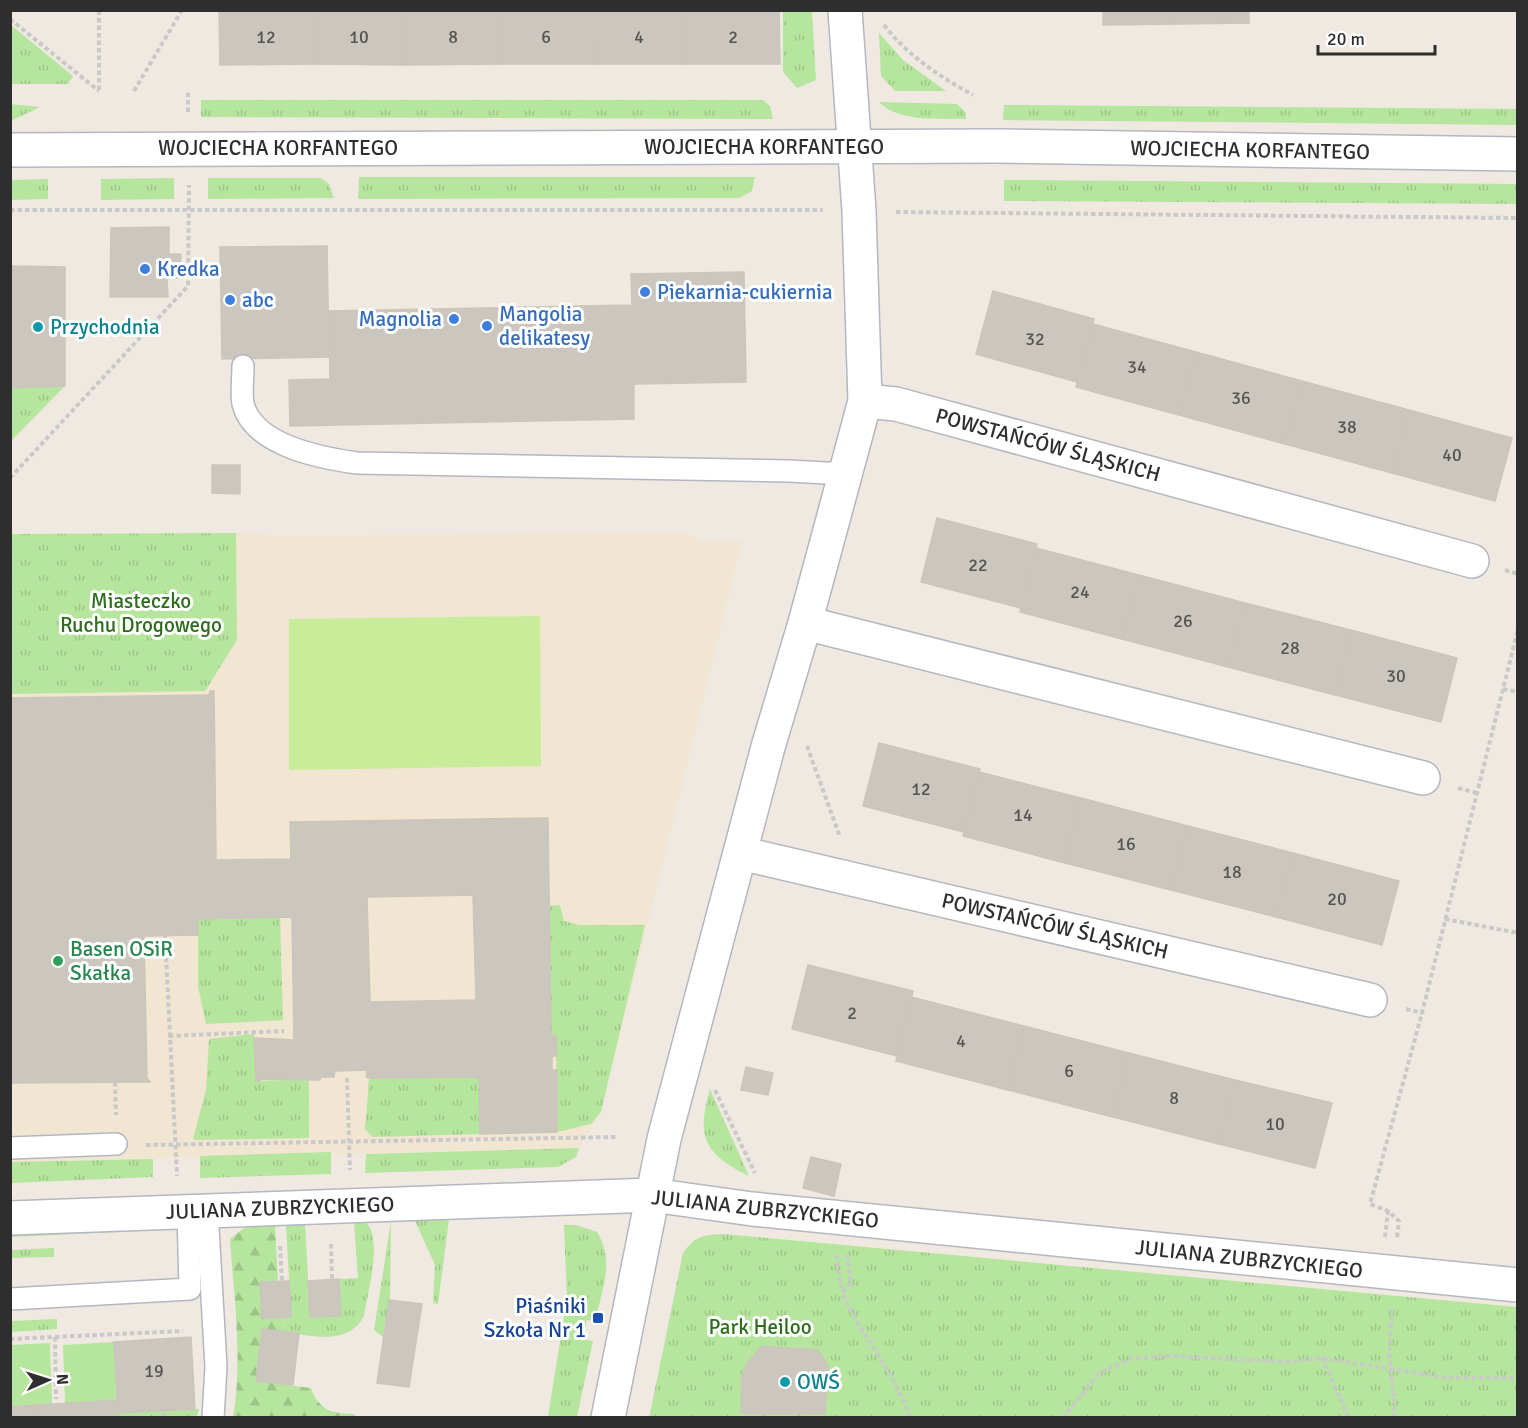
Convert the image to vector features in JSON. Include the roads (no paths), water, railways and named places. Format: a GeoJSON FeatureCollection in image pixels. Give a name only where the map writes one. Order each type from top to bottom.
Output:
{"type":"FeatureCollection","features":[{"type":"Feature","properties":{"kind":"street"},"geometry":{"type":"LineString","coordinates":[[608,1418],[664,1139],[740,853],[865,401],[859,211],[845,10]]}},
{"type":"Feature","properties":{"kind":"street","name":"WOJCIECHA KORFANTEGO"},"geometry":{"type":"LineString","coordinates":[[10,150],[854,146],[1518,154]]}},
{"type":"Feature","properties":{"kind":"street","name":"POWSTAŃCÓW ŚLĄSKICH"},"geometry":{"type":"LineString","coordinates":[[865,401],[896,404],[1472,561]]}},
{"type":"Feature","properties":{"kind":"street"},"geometry":{"type":"LineString","coordinates":[[805,623],[1423,778]]}},
{"type":"Feature","properties":{"kind":"street","name":"POWSTAŃCÓW ŚLĄSKICH"},"geometry":{"type":"LineString","coordinates":[[740,853],[1370,1000]]}},
{"type":"Feature","properties":{"kind":"street","name":"JULIANA ZUBRZYCKIEGO"},"geometry":{"type":"LineString","coordinates":[[10,1218],[191,1202],[651,1195],[764,1210],[1518,1285]]}},
{"type":"Feature","properties":{"kind":"lane"},"geometry":{"type":"LineString","coordinates":[[243,366],[243,404],[254,424],[278,442],[318,457],[357,464],[789,471],[845,474]]}},
{"type":"Feature","properties":{"kind":"lane"},"geometry":{"type":"LineString","coordinates":[[10,1148],[116,1144]]}},
{"type":"Feature","properties":{"kind":"lane"},"geometry":{"type":"LineString","coordinates":[[10,1299],[190,1289],[191,1202]]}},
{"type":"Feature","properties":{"kind":"lane"},"geometry":{"type":"LineString","coordinates":[[191,1202],[213,1329],[216,1391],[213,1418]]}},
{"type":"Feature","properties":{"kind":"place","name":"Kredka"},"geometry":{"type":"Point","coordinates":[145,269]}},
{"type":"Feature","properties":{"kind":"place","name":"Piekarnia-cukiernia"},"geometry":{"type":"Point","coordinates":[645,292]}},
{"type":"Feature","properties":{"kind":"place","name":"abc"},"geometry":{"type":"Point","coordinates":[230,300]}},
{"type":"Feature","properties":{"kind":"place","name":"Magnolia"},"geometry":{"type":"Point","coordinates":[454,319]}},
{"type":"Feature","properties":{"kind":"place","name":"Mangolia delikatesy"},"geometry":{"type":"Point","coordinates":[487,326]}},
{"type":"Feature","properties":{"kind":"place","name":"Przychodnia"},"geometry":{"type":"Point","coordinates":[38,327]}},
{"type":"Feature","properties":{"kind":"place","name":"Basen OSiR Skałka"},"geometry":{"type":"Point","coordinates":[58,961]}},
{"type":"Feature","properties":{"kind":"place","name":"Piaśniki Szkoła Nr 1"},"geometry":{"type":"Point","coordinates":[598,1318]}},
{"type":"Feature","properties":{"kind":"place","name":"OWŚ"},"geometry":{"type":"Point","coordinates":[785,1382]}},
{"type":"Feature","properties":{"kind":"park label","name":"Miasteczko Ruchu Drogowego"},"geometry":{"type":"Point","coordinates":[141,613]}},
{"type":"Feature","properties":{"kind":"park label","name":"Park Heiloo"},"geometry":{"type":"Point","coordinates":[760,1327]}}]}
